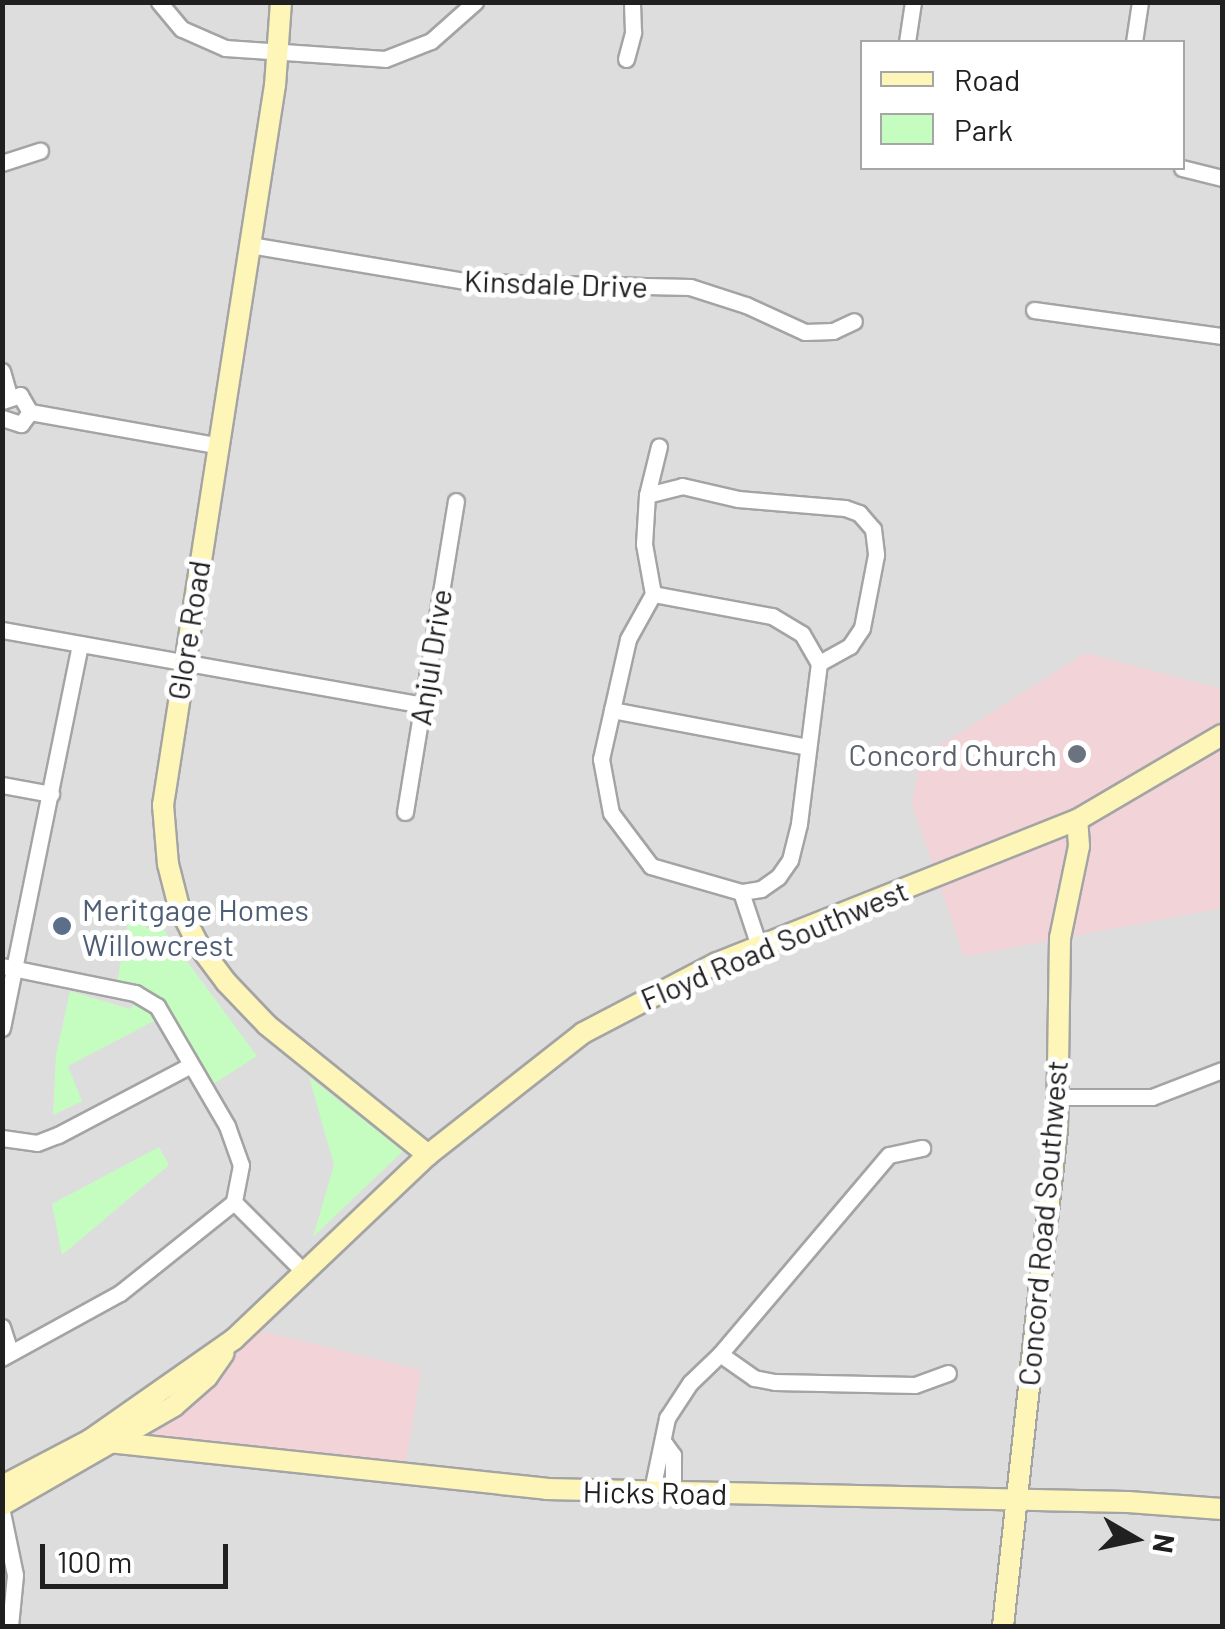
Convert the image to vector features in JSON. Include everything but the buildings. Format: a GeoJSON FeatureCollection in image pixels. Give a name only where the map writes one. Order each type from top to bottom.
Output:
{"type":"FeatureCollection","features":[{"type":"Feature","properties":{"kind":"street"},"geometry":{"type":"LineString","coordinates":[[158,2],[174,23],[208,43],[347,58],[396,56],[432,41],[476,2]]}},
{"type":"Feature","properties":{"kind":"street","name":"Glore Road"},"geometry":{"type":"LineString","coordinates":[[280,2],[250,245],[163,804],[168,864],[179,907],[199,946],[267,1024],[428,1155]]}},
{"type":"Feature","properties":{"kind":"street"},"geometry":{"type":"LineString","coordinates":[[626,59],[633,32],[632,2]]}},
{"type":"Feature","properties":{"kind":"street"},"geometry":{"type":"LineString","coordinates":[[907,40],[913,2]]}},
{"type":"Feature","properties":{"kind":"street"},"geometry":{"type":"LineString","coordinates":[[1134,40],[1140,2]]}},
{"type":"Feature","properties":{"kind":"street"},"geometry":{"type":"LineString","coordinates":[[2,163],[40,151]]}},
{"type":"Feature","properties":{"kind":"street"},"geometry":{"type":"LineString","coordinates":[[1185,169],[1222,178]]}},
{"type":"Feature","properties":{"kind":"street","name":"Kinsdale Drive"},"geometry":{"type":"LineString","coordinates":[[250,245],[470,282],[690,287],[734,300],[805,332],[834,332],[854,322]]}},
{"type":"Feature","properties":{"kind":"street"},"geometry":{"type":"LineString","coordinates":[[1034,310],[1222,336]]}},
{"type":"Feature","properties":{"kind":"street"},"geometry":{"type":"LineString","coordinates":[[2,371],[6,398],[24,397],[30,412]]}},
{"type":"Feature","properties":{"kind":"street"},"geometry":{"type":"LineString","coordinates":[[30,412],[216,445]]}},
{"type":"Feature","properties":{"kind":"street"},"geometry":{"type":"LineString","coordinates":[[2,418],[16,425],[30,412]]}},
{"type":"Feature","properties":{"kind":"street"},"geometry":{"type":"LineString","coordinates":[[654,594],[772,616],[802,634],[819,663],[800,824],[790,860],[778,877],[761,889],[741,892],[651,866],[611,813],[601,759],[628,638],[654,594],[644,544],[647,495],[659,446]]}},
{"type":"Feature","properties":{"kind":"street"},"geometry":{"type":"LineString","coordinates":[[647,495],[682,486],[738,499],[859,513],[872,530],[876,555],[862,628],[850,646],[819,663]]}},
{"type":"Feature","properties":{"kind":"street","name":"Anjul Drive"},"geometry":{"type":"LineString","coordinates":[[405,812],[456,501]]}},
{"type":"Feature","properties":{"kind":"street"},"geometry":{"type":"LineString","coordinates":[[2,630],[422,706]]}},
{"type":"Feature","properties":{"kind":"street"},"geometry":{"type":"LineString","coordinates":[[2,1028],[10,967],[51,794],[80,646]]}},
{"type":"Feature","properties":{"kind":"street"},"geometry":{"type":"LineString","coordinates":[[612,710],[808,748]]}},
{"type":"Feature","properties":{"kind":"street","name":"Floyd Road Southwest"},"geometry":{"type":"LineString","coordinates":[[2,1486],[90,1440],[234,1339],[428,1155],[583,1033],[680,979],[1076,820],[1222,735]]}},
{"type":"Feature","properties":{"kind":"street"},"geometry":{"type":"LineString","coordinates":[[2,785],[51,794]]}},
{"type":"Feature","properties":{"kind":"street","name":"Concord Road Southwest"},"geometry":{"type":"LineString","coordinates":[[1003,1626],[1059,1097],[1060,938],[1079,846],[1076,820]]}},
{"type":"Feature","properties":{"kind":"street"},"geometry":{"type":"LineString","coordinates":[[741,892],[759,946]]}},
{"type":"Feature","properties":{"kind":"street"},"geometry":{"type":"LineString","coordinates":[[2,1327],[6,1355],[120,1293],[234,1202],[240,1165],[235,1142],[167,1018],[144,996],[10,967]]}},
{"type":"Feature","properties":{"kind":"street"},"geometry":{"type":"LineString","coordinates":[[2,1138],[44,1140],[191,1065]]}},
{"type":"Feature","properties":{"kind":"street"},"geometry":{"type":"LineString","coordinates":[[1059,1097],[1152,1097],[1222,1070]]}},
{"type":"Feature","properties":{"kind":"street"},"geometry":{"type":"LineString","coordinates":[[663,1490],[673,1455],[665,1444],[668,1418],[676,1401],[889,1155],[922,1148]]}},
{"type":"Feature","properties":{"kind":"street"},"geometry":{"type":"LineString","coordinates":[[234,1202],[305,1273]]}},
{"type":"Feature","properties":{"kind":"street","name":"Floyd Road Southwest"},"geometry":{"type":"LineString","coordinates":[[2,1509],[174,1406],[207,1377],[234,1339]]}},
{"type":"Feature","properties":{"kind":"street"},"geometry":{"type":"LineString","coordinates":[[720,1354],[754,1378],[775,1382],[915,1385],[948,1373]]}},
{"type":"Feature","properties":{"kind":"street"},"geometry":{"type":"LineString","coordinates":[[174,1406],[166,1426],[168,1435],[221,1454]]}},
{"type":"Feature","properties":{"kind":"street","name":"Hicks Road"},"geometry":{"type":"LineString","coordinates":[[90,1440],[503,1486],[1016,1499],[1222,1510]]}},
{"type":"Feature","properties":{"kind":"street"},"geometry":{"type":"LineString","coordinates":[[49,1480],[112,1458],[171,1450]]}},
{"type":"Feature","properties":{"kind":"street"},"geometry":{"type":"LineString","coordinates":[[2,1509],[15,1575],[10,1626]]}},
{"type":"Feature","properties":{"kind":"shaded area"},"geometry":{"type":"Polygon","coordinates":[[[3,3],[1222,3],[1222,1626],[3,1626],[3,3]]]}},
{"type":"Feature","properties":{"kind":"shaded area"},"geometry":{"type":"Polygon","coordinates":[[[1085,653],[1222,689],[1222,908],[964,957],[912,804],[920,758],[1085,653]]]}},
{"type":"Feature","properties":{"kind":"shaded area"},"geometry":{"type":"Polygon","coordinates":[[[249,1328],[421,1370],[403,1481],[114,1436],[249,1328]]]}},
{"type":"Feature","properties":{"kind":"green space"},"geometry":{"type":"Polygon","coordinates":[[[130,912],[148,929],[152,914],[257,1056],[207,1088],[172,1029],[137,992],[116,988],[130,912]]]}},
{"type":"Feature","properties":{"kind":"green space"},"geometry":{"type":"Polygon","coordinates":[[[70,991],[130,1009],[136,1002],[156,1020],[68,1066],[82,1101],[53,1115],[56,1055],[70,991]]]}},
{"type":"Feature","properties":{"kind":"green space"},"geometry":{"type":"Polygon","coordinates":[[[309,1077],[403,1151],[313,1237],[334,1165],[309,1077]]]}},
{"type":"Feature","properties":{"kind":"green space"},"geometry":{"type":"Polygon","coordinates":[[[159,1147],[169,1165],[62,1255],[52,1204],[159,1147]]]}},
{"type":"Feature","properties":{"kind":"place","name":"Concord Church"},"geometry":{"type":"Point","coordinates":[1077,754]}},
{"type":"Feature","properties":{"kind":"place","name":"Meritgage Homes Willowcrest"},"geometry":{"type":"Point","coordinates":[62,926]}}]}
